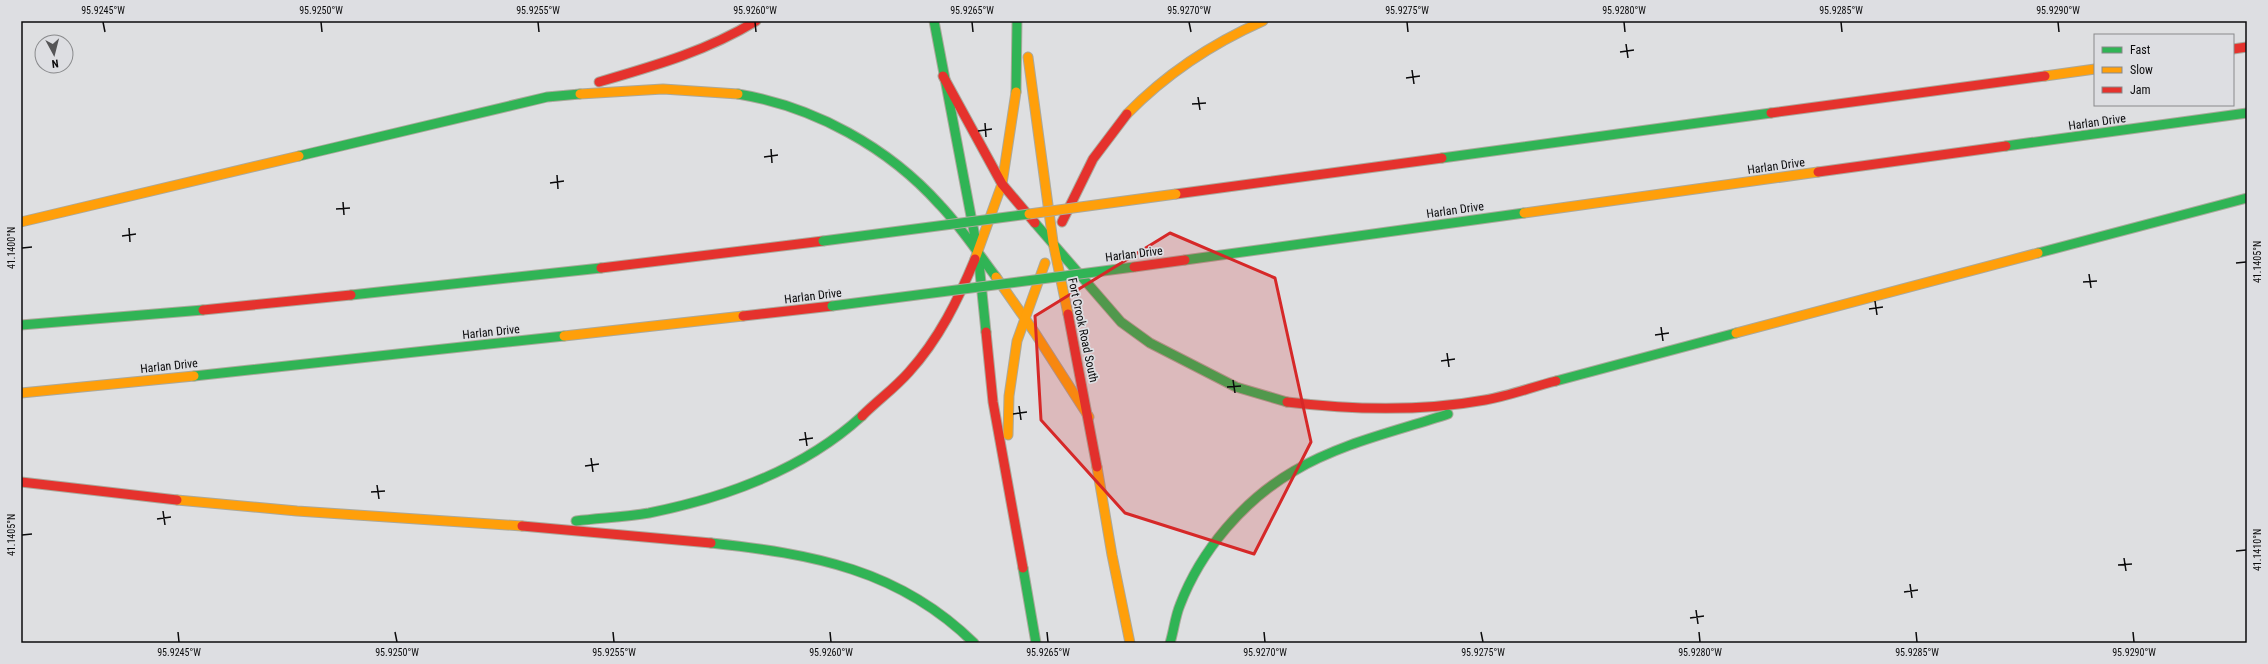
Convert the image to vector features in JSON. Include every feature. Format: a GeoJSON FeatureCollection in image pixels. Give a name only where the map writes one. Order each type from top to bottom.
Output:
{"type":"FeatureCollection","features":[{"type":"Feature","properties":{"kind":"main road"},"geometry":{"type":"LineString","coordinates":[[21,222],[547,97],[677,59],[718,42],[756,21]]}},
{"type":"Feature","properties":{"kind":"main road"},"geometry":{"type":"LineString","coordinates":[[934,21],[943,76],[978,253],[993,402],[1036,643]]}},
{"type":"Feature","properties":{"kind":"main road"},"geometry":{"type":"LineString","coordinates":[[492,524],[587,521],[648,513],[699,500],[759,480],[804,458],[843,433],[909,372],[934,340],[957,303],[978,253],[1002,184],[1016,97],[1017,21]]}},
{"type":"Feature","properties":{"kind":"main road","name":"Fort Crook Road South"},"geometry":{"type":"LineString","coordinates":[[1023,21],[1053,242],[1089,417],[1112,555],[1130,643]]}},
{"type":"Feature","properties":{"kind":"main road"},"geometry":{"type":"LineString","coordinates":[[1006,477],[1009,396],[1017,341],[1053,242],[1093,160],[1120,121],[1158,82],[1199,52],[1262,21]]}},
{"type":"Feature","properties":{"kind":"main road"},"geometry":{"type":"LineString","coordinates":[[2234,49],[2247,47]]}},
{"type":"Feature","properties":{"kind":"main road"},"geometry":{"type":"LineString","coordinates":[[21,325],[242,307],[523,277],[823,241],[2094,69]]}},
{"type":"Feature","properties":{"kind":"main road"},"geometry":{"type":"LineString","coordinates":[[943,76],[1002,184],[1121,322],[1150,343],[1236,388],[1284,402],[1337,408],[1407,410],[1485,400]]}},
{"type":"Feature","properties":{"kind":"main road"},"geometry":{"type":"LineString","coordinates":[[547,97],[620,89],[672,89],[734,93],[779,103],[818,117],[862,141],[901,169],[939,203],[1000,280],[1026,317],[1089,417]]}},
{"type":"Feature","properties":{"kind":"main road","name":"Harlan Drive"},"geometry":{"type":"LineString","coordinates":[[21,393],[299,366],[832,306],[1185,260],[2247,113]]}},
{"type":"Feature","properties":{"kind":"main road"},"geometry":{"type":"LineString","coordinates":[[1170,643],[1180,605],[1202,560],[1232,521],[1271,486],[1315,460],[1485,400],[2247,198]]}},
{"type":"Feature","properties":{"kind":"main road"},"geometry":{"type":"LineString","coordinates":[[21,482],[208,503],[492,524],[723,545],[823,561],[870,575],[901,588],[934,607],[956,624],[974,643]]}},
{"type":"Feature","properties":{"kind":"highlighted area"},"geometry":{"type":"Polygon","coordinates":[[[1170,233],[1275,278],[1311,442],[1254,554],[1125,513],[1041,420],[1035,316],[1170,233]]]}},
{"type":"Feature","properties":{"kind":"traffic: fast"},"geometry":{"type":"LineString","coordinates":[[934,21],[978,253],[986,332]]}},
{"type":"Feature","properties":{"kind":"traffic: fast"},"geometry":{"type":"LineString","coordinates":[[1016,92],[1017,21]]}},
{"type":"Feature","properties":{"kind":"traffic: fast"},"geometry":{"type":"LineString","coordinates":[[299,156],[547,97],[580,94]]}},
{"type":"Feature","properties":{"kind":"traffic: fast"},"geometry":{"type":"LineString","coordinates":[[738,94],[767,100],[795,109],[822,120],[874,148],[920,184],[948,213],[996,277]]}},
{"type":"Feature","properties":{"kind":"traffic: fast"},"geometry":{"type":"LineString","coordinates":[[1442,158],[1771,113]]}},
{"type":"Feature","properties":{"kind":"traffic: fast"},"geometry":{"type":"LineString","coordinates":[[2006,146],[2247,113]]}},
{"type":"Feature","properties":{"kind":"traffic: fast"},"geometry":{"type":"LineString","coordinates":[[2038,253],[2247,198]]}},
{"type":"Feature","properties":{"kind":"traffic: fast"},"geometry":{"type":"LineString","coordinates":[[1185,260],[1524,213]]}},
{"type":"Feature","properties":{"kind":"traffic: fast"},"geometry":{"type":"LineString","coordinates":[[823,241],[1029,214]]}},
{"type":"Feature","properties":{"kind":"traffic: fast"},"geometry":{"type":"LineString","coordinates":[[1035,223],[1121,322],[1150,343],[1236,387],[1287,402]]}},
{"type":"Feature","properties":{"kind":"traffic: fast"},"geometry":{"type":"LineString","coordinates":[[832,306],[1134,267]]}},
{"type":"Feature","properties":{"kind":"traffic: fast"},"geometry":{"type":"LineString","coordinates":[[351,295],[601,268]]}},
{"type":"Feature","properties":{"kind":"traffic: fast"},"geometry":{"type":"LineString","coordinates":[[21,325],[203,310]]}},
{"type":"Feature","properties":{"kind":"traffic: fast"},"geometry":{"type":"LineString","coordinates":[[1556,381],[1736,333]]}},
{"type":"Feature","properties":{"kind":"traffic: fast"},"geometry":{"type":"LineString","coordinates":[[194,376],[564,336]]}},
{"type":"Feature","properties":{"kind":"traffic: fast"},"geometry":{"type":"LineString","coordinates":[[1170,643],[1180,605],[1200,565],[1226,528],[1258,496],[1294,471],[1312,461],[1370,438],[1448,414]]}},
{"type":"Feature","properties":{"kind":"traffic: fast"},"geometry":{"type":"LineString","coordinates":[[576,521],[649,513],[677,507],[734,490],[762,479],[815,451],[839,435],[862,416]]}},
{"type":"Feature","properties":{"kind":"traffic: fast"},"geometry":{"type":"LineString","coordinates":[[711,543],[784,553],[819,560],[852,569],[884,582],[915,598],[945,618],[974,643]]}},
{"type":"Feature","properties":{"kind":"traffic: fast"},"geometry":{"type":"LineString","coordinates":[[1023,568],[1036,643]]}},
{"type":"Feature","properties":{"kind":"traffic: slow"},"geometry":{"type":"LineString","coordinates":[[1127,114],[1158,85],[1190,61],[1225,39],[1263,21]]}},
{"type":"Feature","properties":{"kind":"traffic: slow"},"geometry":{"type":"LineString","coordinates":[[1028,57],[1053,242],[1068,314]]}},
{"type":"Feature","properties":{"kind":"traffic: slow"},"geometry":{"type":"LineString","coordinates":[[2045,76],[2094,69]]}},
{"type":"Feature","properties":{"kind":"traffic: slow"},"geometry":{"type":"LineString","coordinates":[[580,94],[663,89],[738,94]]}},
{"type":"Feature","properties":{"kind":"traffic: slow"},"geometry":{"type":"LineString","coordinates":[[975,259],[1002,184],[1016,92]]}},
{"type":"Feature","properties":{"kind":"traffic: slow"},"geometry":{"type":"LineString","coordinates":[[21,222],[299,156]]}},
{"type":"Feature","properties":{"kind":"traffic: slow"},"geometry":{"type":"LineString","coordinates":[[1524,213],[1818,172]]}},
{"type":"Feature","properties":{"kind":"traffic: slow"},"geometry":{"type":"LineString","coordinates":[[1029,214],[1176,194]]}},
{"type":"Feature","properties":{"kind":"traffic: slow"},"geometry":{"type":"LineString","coordinates":[[1736,333],[2038,253]]}},
{"type":"Feature","properties":{"kind":"traffic: slow"},"geometry":{"type":"LineString","coordinates":[[1008,435],[1009,396],[1017,341],[1045,263]]}},
{"type":"Feature","properties":{"kind":"traffic: slow"},"geometry":{"type":"LineString","coordinates":[[996,277],[1035,333],[1089,417]]}},
{"type":"Feature","properties":{"kind":"traffic: slow"},"geometry":{"type":"LineString","coordinates":[[564,336],[743,316]]}},
{"type":"Feature","properties":{"kind":"traffic: slow"},"geometry":{"type":"LineString","coordinates":[[21,393],[194,376]]}},
{"type":"Feature","properties":{"kind":"traffic: slow"},"geometry":{"type":"LineString","coordinates":[[1097,467],[1112,555],[1130,643]]}},
{"type":"Feature","properties":{"kind":"traffic: slow"},"geometry":{"type":"LineString","coordinates":[[177,500],[297,511],[522,526]]}},
{"type":"Feature","properties":{"kind":"traffic: jam"},"geometry":{"type":"LineString","coordinates":[[599,82],[680,57],[719,41],[756,21]]}},
{"type":"Feature","properties":{"kind":"traffic: jam"},"geometry":{"type":"LineString","coordinates":[[2234,49],[2247,47]]}},
{"type":"Feature","properties":{"kind":"traffic: jam"},"geometry":{"type":"LineString","coordinates":[[943,76],[1002,184],[1035,223]]}},
{"type":"Feature","properties":{"kind":"traffic: jam"},"geometry":{"type":"LineString","coordinates":[[1771,113],[2045,76]]}},
{"type":"Feature","properties":{"kind":"traffic: jam"},"geometry":{"type":"LineString","coordinates":[[1062,222],[1093,159],[1127,114]]}},
{"type":"Feature","properties":{"kind":"traffic: jam"},"geometry":{"type":"LineString","coordinates":[[1818,172],[2006,146]]}},
{"type":"Feature","properties":{"kind":"traffic: jam"},"geometry":{"type":"LineString","coordinates":[[1176,194],[1442,158]]}},
{"type":"Feature","properties":{"kind":"traffic: jam"},"geometry":{"type":"LineString","coordinates":[[601,268],[823,241]]}},
{"type":"Feature","properties":{"kind":"traffic: jam"},"geometry":{"type":"LineString","coordinates":[[862,416],[904,378],[930,346],[955,304],[975,259]]}},
{"type":"Feature","properties":{"kind":"traffic: jam"},"geometry":{"type":"LineString","coordinates":[[1134,267],[1185,260]]}},
{"type":"Feature","properties":{"kind":"traffic: jam"},"geometry":{"type":"LineString","coordinates":[[203,310],[351,295]]}},
{"type":"Feature","properties":{"kind":"traffic: jam"},"geometry":{"type":"LineString","coordinates":[[743,316],[832,306]]}},
{"type":"Feature","properties":{"kind":"traffic: jam"},"geometry":{"type":"LineString","coordinates":[[1068,314],[1097,467]]}},
{"type":"Feature","properties":{"kind":"traffic: jam"},"geometry":{"type":"LineString","coordinates":[[986,332],[993,402],[1023,568]]}},
{"type":"Feature","properties":{"kind":"traffic: jam"},"geometry":{"type":"LineString","coordinates":[[1287,402],[1336,407],[1411,408],[1460,404],[1494,398],[1556,381]]}},
{"type":"Feature","properties":{"kind":"traffic: jam"},"geometry":{"type":"LineString","coordinates":[[21,482],[177,500]]}},
{"type":"Feature","properties":{"kind":"traffic: jam"},"geometry":{"type":"LineString","coordinates":[[522,526],[711,543]]}}]}
